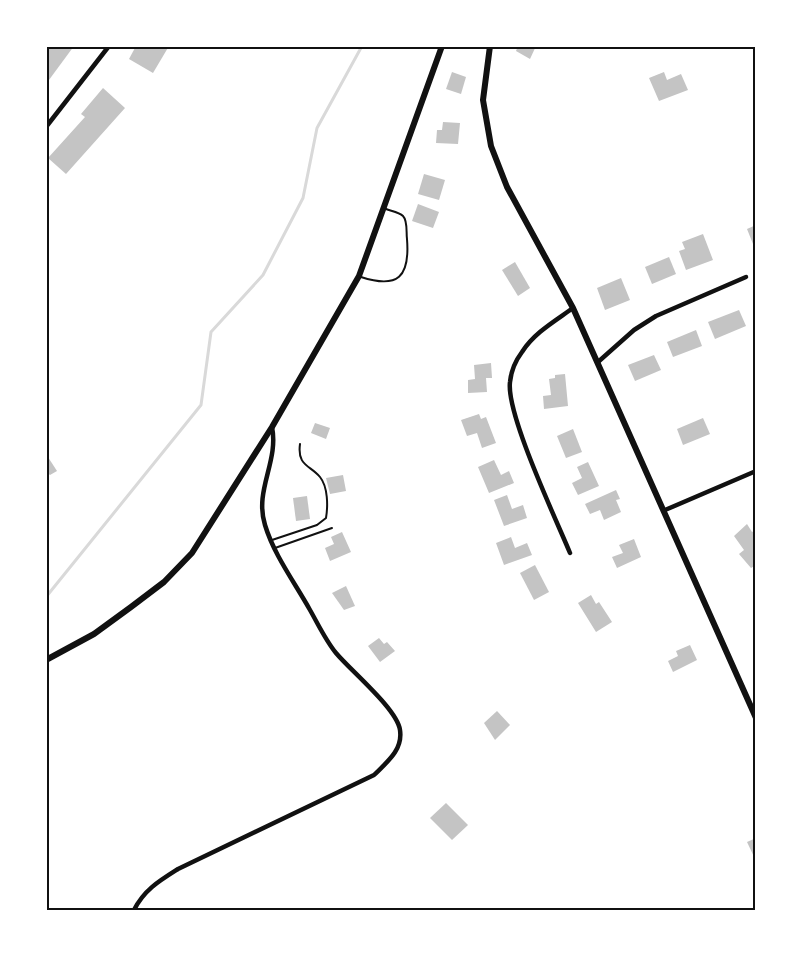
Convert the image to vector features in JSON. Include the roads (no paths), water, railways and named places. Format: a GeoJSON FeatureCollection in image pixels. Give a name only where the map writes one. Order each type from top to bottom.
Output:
{"type":"FeatureCollection","features":[{"type":"Feature","properties":{"kind":"street"},"geometry":{"type":"LineString","coordinates":[[46,127],[109,46]]}},
{"type":"Feature","properties":{"kind":"street"},"geometry":{"type":"LineString","coordinates":[[46,660],[94,634],[164,582],[192,553],[272,427],[359,276],[442,46]]}},
{"type":"Feature","properties":{"kind":"street"},"geometry":{"type":"LineString","coordinates":[[490,46],[483,100],[492,146],[507,187],[573,308],[756,718]]}},
{"type":"Feature","properties":{"kind":"street"},"geometry":{"type":"LineString","coordinates":[[598,362],[634,330],[656,316],[746,277]]}},
{"type":"Feature","properties":{"kind":"street"},"geometry":{"type":"LineString","coordinates":[[570,553],[520,428],[511,400],[510,382],[518,360],[531,340],[573,308]]}},
{"type":"Feature","properties":{"kind":"street"},"geometry":{"type":"LineString","coordinates":[[134,910],[141,897],[154,884],[178,869],[374,775],[391,758],[401,742],[400,727],[385,705],[334,651],[275,548],[265,525],[261,502],[263,482],[272,462],[275,443],[272,427]]}},
{"type":"Feature","properties":{"kind":"street"},"geometry":{"type":"LineString","coordinates":[[665,510],[756,471]]}},
{"type":"Feature","properties":{"kind":"lane"},"geometry":{"type":"LineString","coordinates":[[359,276],[380,283],[394,280],[402,275],[405,269],[408,255],[405,220],[401,214],[383,207]]}},
{"type":"Feature","properties":{"kind":"lane"},"geometry":{"type":"LineString","coordinates":[[272,540],[317,525],[326,518],[324,483],[319,475],[310,471],[304,463],[298,453],[300,444]]}},
{"type":"Feature","properties":{"kind":"lane"},"geometry":{"type":"LineString","coordinates":[[275,548],[332,528]]}},
{"type":"Feature","properties":{"kind":"waterway"},"geometry":{"type":"LineString","coordinates":[[46,597],[201,405],[211,332],[263,275],[303,198],[317,128],[362,46]]}}]}
